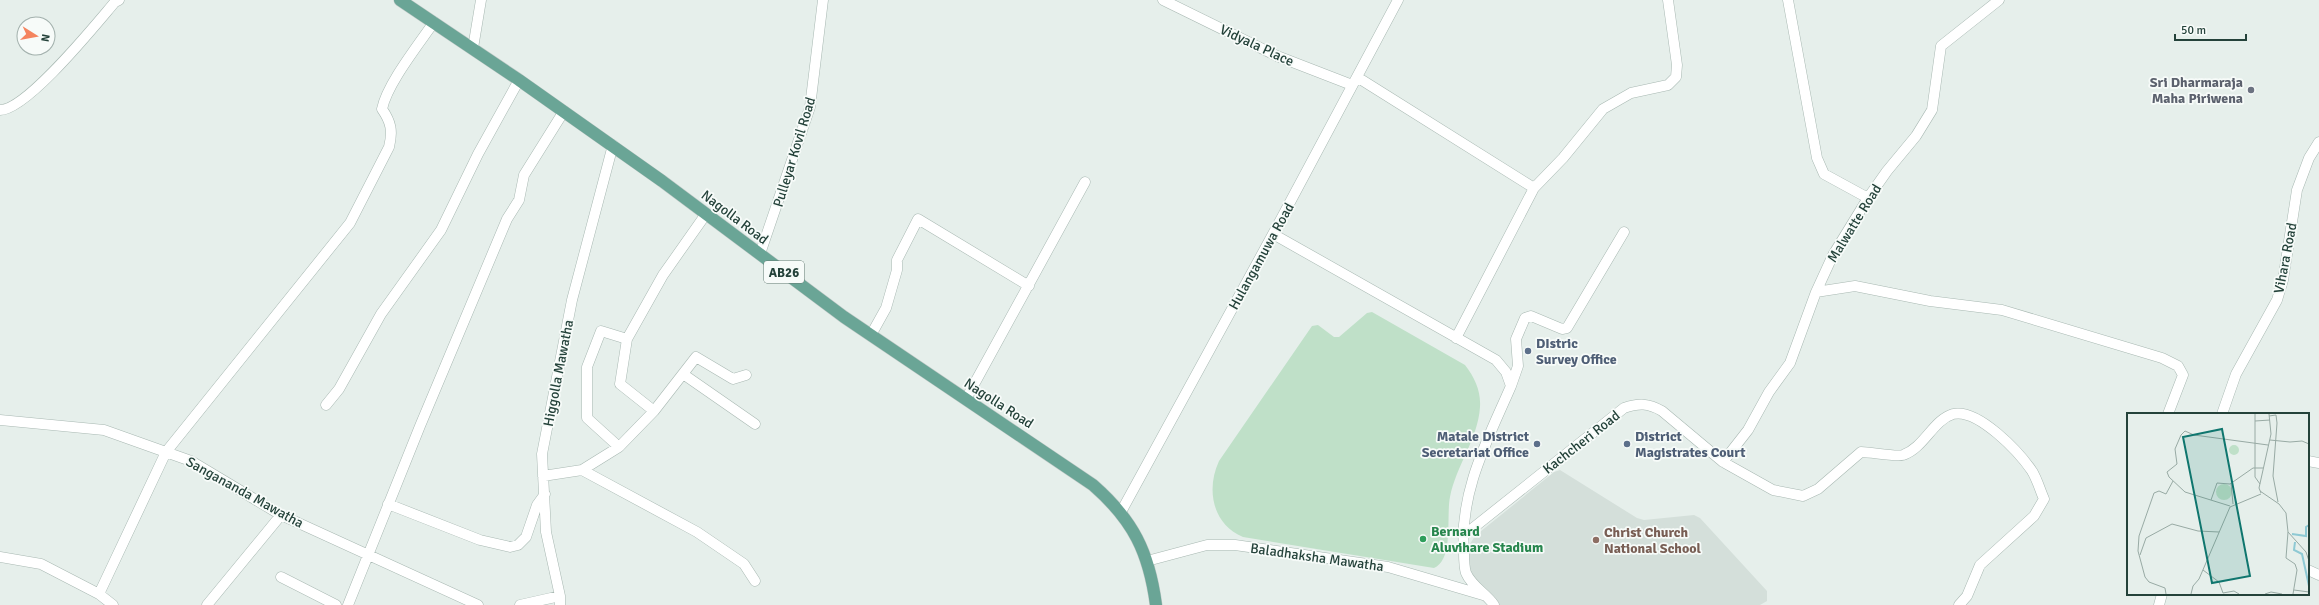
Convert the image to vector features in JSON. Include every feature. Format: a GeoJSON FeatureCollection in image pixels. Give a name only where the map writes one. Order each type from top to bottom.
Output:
{"type":"FeatureCollection","features":[{"type":"Feature","properties":{"kind":"main road","name":"Nagolla Road"},"geometry":{"type":"LineString","coordinates":[[400,0],[564,110],[871,335],[1076,471],[1108,498],[1121,512],[1134,530],[1151,572],[1156,605]]}},
{"type":"Feature","properties":{"kind":"street"},"geometry":{"type":"LineString","coordinates":[[473,48],[481,0]]}},
{"type":"Feature","properties":{"kind":"street","name":"Pulleyar Kovil Road"},"geometry":{"type":"LineString","coordinates":[[760,254],[810,107],[823,0]]}},
{"type":"Feature","properties":{"kind":"street","name":"Vidyala Place"},"geometry":{"type":"LineString","coordinates":[[1163,0],[1277,56],[1354,81],[1534,188]]}},
{"type":"Feature","properties":{"kind":"street","name":"Hulangamuwa Road"},"geometry":{"type":"LineString","coordinates":[[1121,512],[1273,234],[1398,0]]}},
{"type":"Feature","properties":{"kind":"street"},"geometry":{"type":"LineString","coordinates":[[1456,338],[1534,188],[1563,158],[1603,109],[1631,93],[1668,86],[1676,77],[1677,65],[1668,0]]}},
{"type":"Feature","properties":{"kind":"street"},"geometry":{"type":"LineString","coordinates":[[1788,0],[1817,158],[1824,174],[1868,198]]}},
{"type":"Feature","properties":{"kind":"street","name":"Malwatte Road"},"geometry":{"type":"LineString","coordinates":[[1723,462],[1748,430],[1769,392],[1790,363],[1816,292],[1833,255],[1868,198],[1887,171],[1916,136],[1932,110],[1941,46],[1999,0]]}},
{"type":"Feature","properties":{"kind":"street"},"geometry":{"type":"LineString","coordinates":[[0,110],[5,110],[24,98],[47,77],[116,1]]}},
{"type":"Feature","properties":{"kind":"street"},"geometry":{"type":"LineString","coordinates":[[99,594],[166,452],[350,223],[389,147],[392,134],[389,120],[382,109],[383,104],[396,78],[434,22]]}},
{"type":"Feature","properties":{"kind":"street"},"geometry":{"type":"LineString","coordinates":[[326,406],[339,389],[381,314],[441,230],[478,154],[520,80]]}},
{"type":"Feature","properties":{"kind":"street"},"geometry":{"type":"LineString","coordinates":[[348,605],[388,504],[507,219],[519,200],[524,175],[564,110]]}},
{"type":"Feature","properties":{"kind":"street","name":"Vihara Road"},"geometry":{"type":"LineString","coordinates":[[2222,413],[2236,374],[2277,300],[2283,280],[2297,190],[2309,158],[2319,142]]}},
{"type":"Feature","properties":{"kind":"street","name":"Higgolla Mawatha"},"geometry":{"type":"LineString","coordinates":[[560,600],[546,532],[542,454],[572,300],[613,145]]}},
{"type":"Feature","properties":{"kind":"street"},"geometry":{"type":"LineString","coordinates":[[966,399],[1085,182]]}},
{"type":"Feature","properties":{"kind":"street"},"geometry":{"type":"LineString","coordinates":[[654,411],[620,384],[627,339],[663,275],[706,214]]}},
{"type":"Feature","properties":{"kind":"street"},"geometry":{"type":"LineString","coordinates":[[871,335],[886,308],[897,270],[897,260],[918,219],[1029,286]]}},
{"type":"Feature","properties":{"kind":"street"},"geometry":{"type":"LineString","coordinates":[[1494,605],[1471,582],[1465,571],[1463,536],[1466,504],[1474,470],[1511,386],[1518,366],[1516,340],[1525,318],[1531,316],[1562,329],[1567,328],[1624,232]]}},
{"type":"Feature","properties":{"kind":"street"},"geometry":{"type":"LineString","coordinates":[[1273,234],[1496,360],[1506,372],[1511,386]]}},
{"type":"Feature","properties":{"kind":"street"},"geometry":{"type":"LineString","coordinates":[[1816,292],[1854,286],[1930,300],[2002,310],[2162,358],[2178,366],[2183,375],[2168,413]]}},
{"type":"Feature","properties":{"kind":"street"},"geometry":{"type":"LineString","coordinates":[[619,447],[587,418],[587,367],[600,331],[627,339]]}},
{"type":"Feature","properties":{"kind":"street"},"geometry":{"type":"LineString","coordinates":[[543,476],[582,470],[619,447],[654,411],[696,357],[733,379],[746,375]]}},
{"type":"Feature","properties":{"kind":"street"},"geometry":{"type":"LineString","coordinates":[[683,374],[756,424]]}},
{"type":"Feature","properties":{"kind":"street","name":"Kachcheri Road"},"geometry":{"type":"LineString","coordinates":[[1463,536],[1624,408],[1638,403],[1652,405],[1662,411],[1723,462],[1773,490],[1803,496],[1818,490],[1861,452],[1903,455],[1913,449],[1952,414],[1962,414],[1989,426],[2013,448],[2033,472],[2044,499],[2034,516],[1980,565],[1967,596],[1959,605]]}},
{"type":"Feature","properties":{"kind":"street","name":"Sangananda Mawatha"},"geometry":{"type":"LineString","coordinates":[[0,420],[104,430],[192,461],[281,515],[478,605]]}},
{"type":"Feature","properties":{"kind":"street"},"geometry":{"type":"LineString","coordinates":[[2309,461],[2319,463]]}},
{"type":"Feature","properties":{"kind":"street"},"geometry":{"type":"LineString","coordinates":[[582,470],[697,532],[744,564],[755,582]]}},
{"type":"Feature","properties":{"kind":"street"},"geometry":{"type":"LineString","coordinates":[[388,504],[480,540],[510,546],[518,545],[526,537],[537,505],[545,494]]}},
{"type":"Feature","properties":{"kind":"street"},"geometry":{"type":"LineString","coordinates":[[207,605],[281,515]]}},
{"type":"Feature","properties":{"kind":"street","name":"Baladhaksha Mawatha"},"geometry":{"type":"LineString","coordinates":[[1147,560],[1207,545],[1235,545],[1388,567],[1485,595]]}},
{"type":"Feature","properties":{"kind":"street"},"geometry":{"type":"LineString","coordinates":[[0,557],[41,564],[99,594],[113,605]]}},
{"type":"Feature","properties":{"kind":"street"},"geometry":{"type":"LineString","coordinates":[[2309,570],[2319,575]]}},
{"type":"Feature","properties":{"kind":"street"},"geometry":{"type":"LineString","coordinates":[[281,577],[336,605]]}},
{"type":"Feature","properties":{"kind":"street"},"geometry":{"type":"LineString","coordinates":[[2159,605],[2162,595]]}},
{"type":"Feature","properties":{"kind":"street"},"geometry":{"type":"LineString","coordinates":[[520,605],[560,600]]}},
{"type":"Feature","properties":{"kind":"shaded area","name":"Christ Church National School"},"geometry":{"type":"Polygon","coordinates":[[[1560,470],[1637,518],[1644,520],[1694,515],[1700,518],[1767,591],[1767,601],[1760,605],[1498,605],[1470,575],[1467,556],[1470,544],[1475,536],[1554,472],[1560,470]]]}},
{"type":"Feature","properties":{"kind":"green space"},"geometry":{"type":"Polygon","coordinates":[[[1372,312],[1465,365],[1472,375],[1478,390],[1480,407],[1478,419],[1450,497],[1447,547],[1440,563],[1434,568],[1243,537],[1224,524],[1214,505],[1213,483],[1219,461],[1312,326],[1318,325],[1334,337],[1339,337],[1367,313],[1372,312]]]}},
{"type":"Feature","properties":{"kind":"place","name":"Sri Dharmaraja Maha Piriwena"},"geometry":{"type":"Point","coordinates":[2251,90]}},
{"type":"Feature","properties":{"kind":"place","name":"DIstric Survey Office"},"geometry":{"type":"Point","coordinates":[1528,351]}},
{"type":"Feature","properties":{"kind":"place","name":"Matale District Secretariat Office"},"geometry":{"type":"Point","coordinates":[1537,444]}},
{"type":"Feature","properties":{"kind":"place","name":"District Magistrates Court"},"geometry":{"type":"Point","coordinates":[1627,444]}},
{"type":"Feature","properties":{"kind":"place","name":"Bernard Aluvihare Stadium"},"geometry":{"type":"Point","coordinates":[1423,539]}},
{"type":"Feature","properties":{"kind":"place","name":"Christ Church National School"},"geometry":{"type":"Point","coordinates":[1596,540]}}]}
